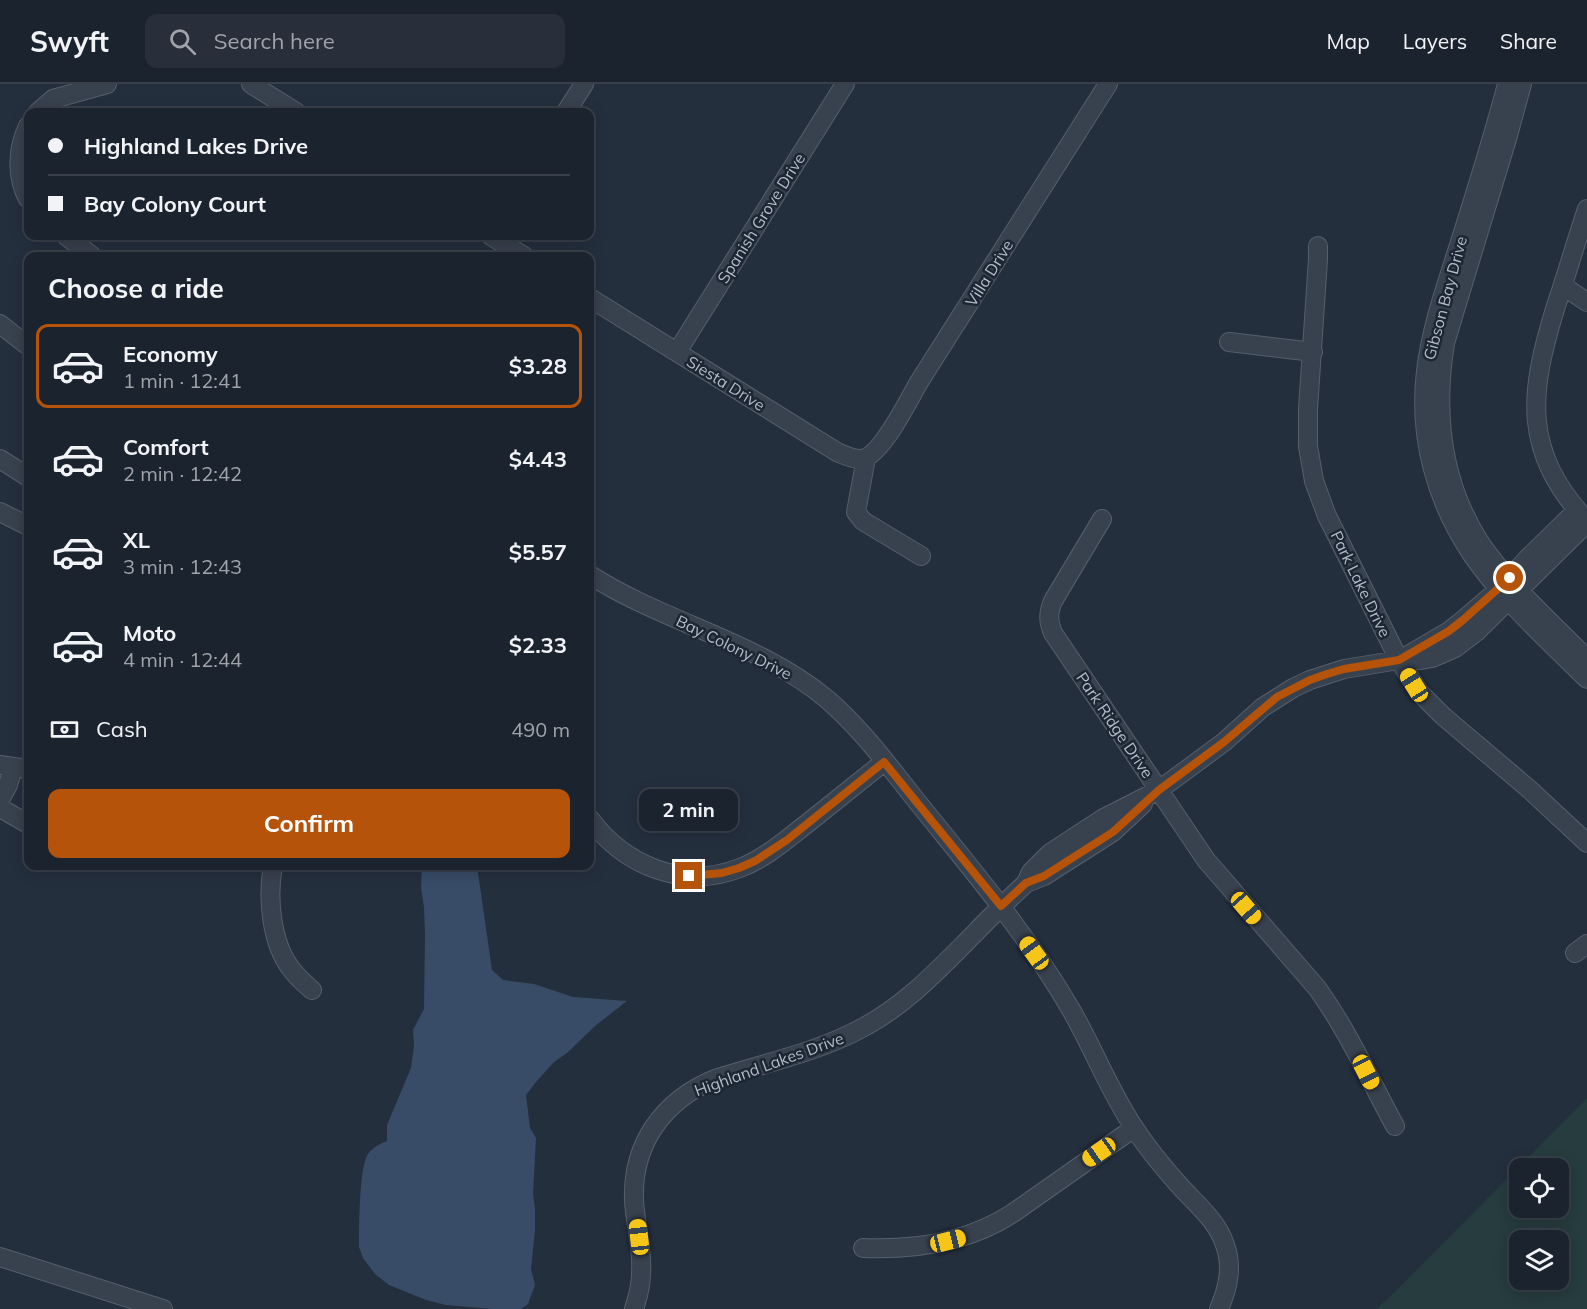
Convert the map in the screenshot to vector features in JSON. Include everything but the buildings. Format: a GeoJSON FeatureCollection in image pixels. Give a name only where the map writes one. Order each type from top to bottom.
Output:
{"type":"FeatureCollection","features":[{"type":"Feature","properties":{"kind":"street"},"geometry":{"type":"LineString","coordinates":[[43,108],[53,99],[107,84]]}},
{"type":"Feature","properties":{"kind":"street"},"geometry":{"type":"LineString","coordinates":[[251,84],[290,108]]}},
{"type":"Feature","properties":{"kind":"street"},"geometry":{"type":"LineString","coordinates":[[569,108],[584,84]]}},
{"type":"Feature","properties":{"kind":"street","name":"Spanish Grove Drive"},"geometry":{"type":"LineString","coordinates":[[677,352],[845,84]]}},
{"type":"Feature","properties":{"kind":"street","name":"Villa Drive"},"geometry":{"type":"LineString","coordinates":[[866,458],[880,446],[892,428],[1108,84]]}},
{"type":"Feature","properties":{"kind":"street","name":"Gibson Bay Drive"},"geometry":{"type":"LineString","coordinates":[[1507,84],[1436,321],[1426,372],[1424,397],[1427,445],[1439,491],[1473,555],[1587,659]]}},
{"type":"Feature","properties":{"kind":"street","name":"Gibson Bay Drive"},"geometry":{"type":"LineString","coordinates":[[1522,84],[1450,325],[1441,370],[1440,423],[1443,448],[1456,497],[1479,541],[1494,561],[1509,589],[1587,679]]}},
{"type":"Feature","properties":{"kind":"street"},"geometry":{"type":"LineString","coordinates":[[24,136],[19,169],[24,191]]}},
{"type":"Feature","properties":{"kind":"street"},"geometry":{"type":"LineString","coordinates":[[1584,518],[1551,473],[1540,439],[1536,392],[1540,362],[1587,209]]}},
{"type":"Feature","properties":{"kind":"street"},"geometry":{"type":"LineString","coordinates":[[71,240],[87,252]]}},
{"type":"Feature","properties":{"kind":"street"},"geometry":{"type":"LineString","coordinates":[[498,240],[517,252]]}},
{"type":"Feature","properties":{"kind":"street","name":"Park Lake Drive"},"geometry":{"type":"LineString","coordinates":[[1318,246],[1307,428],[1314,481],[1327,516],[1399,660],[1414,685],[1430,704],[1529,789],[1587,843]]}},
{"type":"Feature","properties":{"kind":"street"},"geometry":{"type":"LineString","coordinates":[[1563,286],[1587,302]]}},
{"type":"Feature","properties":{"kind":"street","name":"Siesta Drive"},"geometry":{"type":"LineString","coordinates":[[594,300],[837,452],[849,457],[866,458]]}},
{"type":"Feature","properties":{"kind":"street"},"geometry":{"type":"LineString","coordinates":[[0,324],[24,343]]}},
{"type":"Feature","properties":{"kind":"street"},"geometry":{"type":"LineString","coordinates":[[1229,342],[1313,352]]}},
{"type":"Feature","properties":{"kind":"street"},"geometry":{"type":"LineString","coordinates":[[866,458],[856,512],[863,521],[921,556]]}},
{"type":"Feature","properties":{"kind":"street"},"geometry":{"type":"LineString","coordinates":[[0,459],[24,474]]}},
{"type":"Feature","properties":{"kind":"street"},"geometry":{"type":"LineString","coordinates":[[0,512],[24,524]]}},
{"type":"Feature","properties":{"kind":"street","name":"Highland Lakes Drive"},"geometry":{"type":"LineString","coordinates":[[634,1309],[641,1273],[641,1254],[634,1202],[636,1168],[648,1136],[670,1106],[699,1086],[825,1046],[880,1018],[931,978],[1026,883],[1044,876],[1079,844],[1113,832],[1159,790],[1224,742],[1263,707],[1310,680],[1344,669],[1399,660],[1432,658],[1455,648],[1476,632],[1509,589],[1584,518]]}},
{"type":"Feature","properties":{"kind":"street","name":"Park Ridge Drive"},"geometry":{"type":"LineString","coordinates":[[1102,519],[1048,612],[1053,633],[1212,868],[1317,988],[1329,1005],[1350,1039],[1395,1126]]}},
{"type":"Feature","properties":{"kind":"street","name":"Bay Colony Drive"},"geometry":{"type":"LineString","coordinates":[[594,577],[622,593],[756,655],[794,676],[827,700],[846,717],[1001,906]]}},
{"type":"Feature","properties":{"kind":"street"},"geometry":{"type":"LineString","coordinates":[[594,824],[618,849],[643,865],[689,876],[722,873],[755,861],[771,851],[884,762]]}},
{"type":"Feature","properties":{"kind":"street"},"geometry":{"type":"LineString","coordinates":[[0,800],[14,767]]}},
{"type":"Feature","properties":{"kind":"street"},"geometry":{"type":"LineString","coordinates":[[0,808],[24,822]]}},
{"type":"Feature","properties":{"kind":"street"},"geometry":{"type":"LineString","coordinates":[[272,870],[271,908],[278,941],[290,968],[312,990]]}},
{"type":"Feature","properties":{"kind":"street"},"geometry":{"type":"LineString","coordinates":[[1001,906],[1071,1008],[1113,1092],[1134,1128],[1166,1170],[1218,1229],[1229,1261],[1226,1293],[1219,1309]]}},
{"type":"Feature","properties":{"kind":"street"},"geometry":{"type":"LineString","coordinates":[[863,1248],[885,1249],[931,1244],[966,1237],[998,1223],[1134,1128]]}},
{"type":"Feature","properties":{"kind":"street"},"geometry":{"type":"LineString","coordinates":[[0,1257],[163,1309]]}},
{"type":"Feature","properties":{"kind":"green space"},"geometry":{"type":"Polygon","coordinates":[[[1587,1098],[1587,1309],[1376,1309],[1509,1177],[1509,1218],[1569,1218],[1569,1158],[1528,1158],[1587,1098]]]}},
{"type":"Feature","properties":{"kind":"water"},"geometry":{"type":"Polygon","coordinates":[[[422,870],[478,870],[492,970],[503,980],[534,984],[573,997],[627,1001],[553,1063],[526,1095],[530,1128],[536,1138],[533,1194],[535,1230],[531,1269],[535,1285],[528,1304],[521,1309],[446,1305],[426,1300],[389,1285],[375,1274],[363,1258],[359,1247],[360,1199],[365,1161],[372,1149],[387,1141],[387,1125],[411,1068],[414,1046],[413,1030],[424,1009],[425,934],[422,870]]]}},
{"type":"Feature","properties":{"kind":"route"},"geometry":{"type":"LineString","coordinates":[[689,876],[722,873],[755,861],[787,840],[884,762],[1001,906],[1026,883],[1044,876],[1113,832],[1159,790],[1224,742],[1277,697],[1327,674],[1399,660],[1449,631],[1510,578]]}}]}
